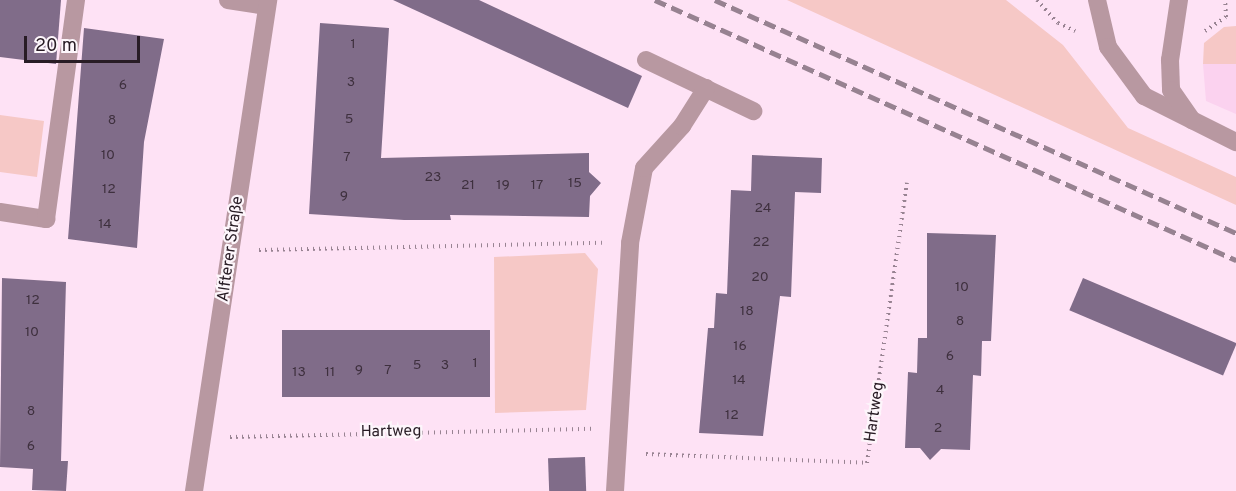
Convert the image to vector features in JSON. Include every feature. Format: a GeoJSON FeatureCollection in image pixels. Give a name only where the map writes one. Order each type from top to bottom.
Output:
{"type":"FeatureCollection","features":[{"type":"Feature","properties":{"kind":"street"},"geometry":{"type":"LineString","coordinates":[[0,212],[46,219],[76,0]]}},
{"type":"Feature","properties":{"kind":"street","name":"Alfterer Straße"},"geometry":{"type":"LineString","coordinates":[[194,491],[268,3],[228,0]]}},
{"type":"Feature","properties":{"kind":"street"},"geometry":{"type":"LineString","coordinates":[[1096,0],[1108,47],[1144,96],[1194,124],[1236,142]]}},
{"type":"Feature","properties":{"kind":"street"},"geometry":{"type":"LineString","coordinates":[[1179,0],[1170,60],[1171,90],[1194,124]]}},
{"type":"Feature","properties":{"kind":"street"},"geometry":{"type":"LineString","coordinates":[[646,60],[753,111]]}},
{"type":"Feature","properties":{"kind":"street"},"geometry":{"type":"LineString","coordinates":[[615,491],[615,431],[630,243],[644,168],[682,126],[706,88]]}},
{"type":"Feature","properties":{"kind":"path"},"geometry":{"type":"LineString","coordinates":[[1225,0],[1226,17]]}},
{"type":"Feature","properties":{"kind":"path","name":"Hartweg"},"geometry":{"type":"LineString","coordinates":[[615,454],[867,463],[907,183]]}},
{"type":"Feature","properties":{"kind":"path"},"geometry":{"type":"LineString","coordinates":[[231,251],[630,243]]}},
{"type":"Feature","properties":{"kind":"path","name":"Hartweg"},"geometry":{"type":"LineString","coordinates":[[203,439],[615,431]]}},
{"type":"Feature","properties":{"kind":"shaded area"},"geometry":{"type":"Polygon","coordinates":[[[787,0],[1006,0],[1063,45],[1128,128],[1236,177],[1236,205],[787,0]]]}},
{"type":"Feature","properties":{"kind":"shaded area"},"geometry":{"type":"Polygon","coordinates":[[[1236,26],[1236,64],[1203,64],[1204,43],[1224,27],[1236,26]]]}},
{"type":"Feature","properties":{"kind":"shaded area"},"geometry":{"type":"Polygon","coordinates":[[[1203,64],[1236,64],[1236,114],[1206,101],[1203,64]]]}},
{"type":"Feature","properties":{"kind":"shaded area"},"geometry":{"type":"Polygon","coordinates":[[[0,115],[44,121],[37,177],[0,172],[0,115]]]}},
{"type":"Feature","properties":{"kind":"shaded area"},"geometry":{"type":"Polygon","coordinates":[[[585,253],[598,269],[586,410],[495,413],[494,257],[585,253]]]}},
{"type":"Feature","properties":{"kind":"building"},"geometry":{"type":"Polygon","coordinates":[[[0,0],[61,0],[56,64],[0,57],[0,0]]]}},
{"type":"Feature","properties":{"kind":"building"},"geometry":{"type":"Polygon","coordinates":[[[393,0],[479,0],[642,76],[628,108],[393,0]]]}},
{"type":"Feature","properties":{"kind":"building"},"geometry":{"type":"Polygon","coordinates":[[[320,23],[389,28],[381,158],[589,153],[589,172],[601,183],[590,196],[589,217],[450,215],[451,220],[404,220],[309,214],[320,23]]]}},
{"type":"Feature","properties":{"kind":"building"},"geometry":{"type":"Polygon","coordinates":[[[84,28],[164,39],[144,142],[137,248],[68,239],[84,28]]]}},
{"type":"Feature","properties":{"kind":"building"},"geometry":{"type":"Polygon","coordinates":[[[752,155],[822,158],[821,193],[795,192],[791,297],[780,296],[763,436],[699,433],[708,328],[714,328],[716,293],[727,294],[731,190],[751,191],[752,155]]]}},
{"type":"Feature","properties":{"kind":"building"},"geometry":{"type":"Polygon","coordinates":[[[927,233],[996,235],[991,341],[982,341],[981,376],[973,375],[970,450],[941,449],[930,460],[920,448],[905,448],[908,372],[917,373],[918,338],[927,338],[927,233]]]}},
{"type":"Feature","properties":{"kind":"building"},"geometry":{"type":"Polygon","coordinates":[[[2,278],[66,282],[61,461],[68,461],[66,491],[32,490],[33,469],[0,467],[2,278]]]}},
{"type":"Feature","properties":{"kind":"building"},"geometry":{"type":"Polygon","coordinates":[[[1083,278],[1236,343],[1223,375],[1069,310],[1083,278]]]}},
{"type":"Feature","properties":{"kind":"building"},"geometry":{"type":"Polygon","coordinates":[[[282,330],[490,330],[490,397],[282,397],[282,330]]]}},
{"type":"Feature","properties":{"kind":"building"},"geometry":{"type":"Polygon","coordinates":[[[585,457],[586,491],[549,491],[548,458],[585,457]]]}},
{"type":"Feature","properties":{"kind":"railway"},"geometry":{"type":"LineString","coordinates":[[655,0],[1236,260]]}},
{"type":"Feature","properties":{"kind":"railway"},"geometry":{"type":"LineString","coordinates":[[715,0],[1236,233]]}}]}
